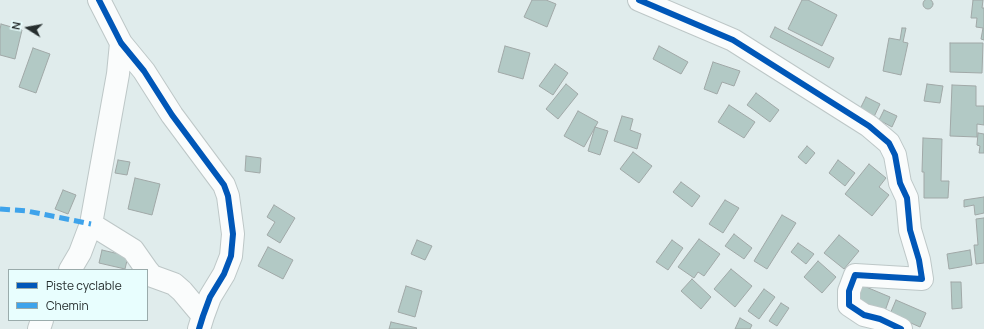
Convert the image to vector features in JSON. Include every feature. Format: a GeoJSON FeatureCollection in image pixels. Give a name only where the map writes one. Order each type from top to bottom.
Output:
{"type":"FeatureCollection","features":[{"type":"Feature","properties":{"kind":"street"},"geometry":{"type":"LineString","coordinates":[[99,0],[121,43],[144,71],[172,115],[224,184],[228,196],[233,234],[232,256],[224,274],[210,297],[201,322]]}},
{"type":"Feature","properties":{"kind":"street"},"geometry":{"type":"LineString","coordinates":[[639,0],[733,40],[869,126],[889,143],[895,155],[900,183],[907,198],[910,230],[919,260],[922,279],[855,275],[849,291],[849,305],[864,315],[880,319],[901,329]]}},
{"type":"Feature","properties":{"kind":"street"},"geometry":{"type":"LineString","coordinates":[[71,269],[80,253],[91,224],[118,74],[121,43]]}},
{"type":"Feature","properties":{"kind":"street"},"geometry":{"type":"LineString","coordinates":[[91,224],[133,250],[146,269]]}},
{"type":"Feature","properties":{"kind":"street"},"geometry":{"type":"LineString","coordinates":[[148,271],[152,276],[174,284],[182,291],[201,322]]}},
{"type":"Feature","properties":{"kind":"building"},"geometry":{"type":"Polygon","coordinates":[[[928,-1],[933,4],[928,9],[923,4],[928,-1]]]}},
{"type":"Feature","properties":{"kind":"building"},"geometry":{"type":"Polygon","coordinates":[[[532,0],[546,0],[556,4],[547,27],[524,17],[532,0]]]}},
{"type":"Feature","properties":{"kind":"building"},"geometry":{"type":"Polygon","coordinates":[[[802,0],[808,0],[837,15],[822,46],[788,29],[802,0]]]}},
{"type":"Feature","properties":{"kind":"building"},"geometry":{"type":"Polygon","coordinates":[[[973,0],[983,0],[984,40],[981,39],[983,28],[976,27],[977,18],[971,18],[973,0]]]}},
{"type":"Feature","properties":{"kind":"building"},"geometry":{"type":"Polygon","coordinates":[[[1,24],[22,30],[15,59],[0,55],[1,24]]]}},
{"type":"Feature","properties":{"kind":"building"},"geometry":{"type":"Polygon","coordinates":[[[775,27],[834,58],[829,68],[770,37],[775,27]]]}},
{"type":"Feature","properties":{"kind":"building"},"geometry":{"type":"Polygon","coordinates":[[[902,28],[906,28],[903,42],[908,43],[901,75],[883,71],[889,38],[900,40],[902,28]]]}},
{"type":"Feature","properties":{"kind":"building"},"geometry":{"type":"Polygon","coordinates":[[[950,43],[983,43],[982,73],[950,72],[950,43]]]}},
{"type":"Feature","properties":{"kind":"building"},"geometry":{"type":"Polygon","coordinates":[[[505,46],[530,53],[523,79],[498,72],[505,46]]]}},
{"type":"Feature","properties":{"kind":"building"},"geometry":{"type":"Polygon","coordinates":[[[659,46],[688,62],[681,74],[653,59],[659,46]]]}},
{"type":"Feature","properties":{"kind":"building"},"geometry":{"type":"Polygon","coordinates":[[[33,48],[50,54],[36,93],[19,87],[33,48]]]}},
{"type":"Feature","properties":{"kind":"building"},"geometry":{"type":"Polygon","coordinates":[[[713,62],[740,71],[734,86],[722,82],[717,94],[704,89],[713,62]]]}},
{"type":"Feature","properties":{"kind":"building"},"geometry":{"type":"Polygon","coordinates":[[[555,64],[568,73],[553,95],[539,86],[555,64]]]}},
{"type":"Feature","properties":{"kind":"building"},"geometry":{"type":"Polygon","coordinates":[[[566,84],[578,94],[558,119],[546,109],[566,84]]]}},
{"type":"Feature","properties":{"kind":"building"},"geometry":{"type":"Polygon","coordinates":[[[927,84],[943,86],[940,103],[924,101],[927,84]]]}},
{"type":"Feature","properties":{"kind":"building"},"geometry":{"type":"Polygon","coordinates":[[[952,85],[976,86],[976,106],[984,106],[984,125],[977,124],[977,137],[950,136],[952,85]]]}},
{"type":"Feature","properties":{"kind":"building"},"geometry":{"type":"Polygon","coordinates":[[[756,93],[779,110],[770,122],[747,105],[756,93]]]}},
{"type":"Feature","properties":{"kind":"building"},"geometry":{"type":"Polygon","coordinates":[[[866,97],[880,104],[873,119],[859,111],[866,97]]]}},
{"type":"Feature","properties":{"kind":"building"},"geometry":{"type":"Polygon","coordinates":[[[729,105],[755,122],[744,138],[718,122],[729,105]]]}},
{"type":"Feature","properties":{"kind":"building"},"geometry":{"type":"Polygon","coordinates":[[[884,110],[897,116],[892,127],[879,120],[884,110]]]}},
{"type":"Feature","properties":{"kind":"building"},"geometry":{"type":"Polygon","coordinates":[[[578,111],[598,122],[584,147],[564,136],[578,111]]]}},
{"type":"Feature","properties":{"kind":"building"},"geometry":{"type":"Polygon","coordinates":[[[622,116],[633,119],[630,130],[641,134],[637,149],[614,141],[622,116]]]}},
{"type":"Feature","properties":{"kind":"building"},"geometry":{"type":"Polygon","coordinates":[[[595,127],[608,131],[600,155],[588,151],[595,127]]]}},
{"type":"Feature","properties":{"kind":"building"},"geometry":{"type":"Polygon","coordinates":[[[978,133],[984,134],[984,153],[979,153],[980,146],[977,145],[978,133]]]}},
{"type":"Feature","properties":{"kind":"building"},"geometry":{"type":"Polygon","coordinates":[[[923,138],[942,139],[941,181],[949,181],[948,198],[924,198],[924,172],[922,172],[923,138]]]}},
{"type":"Feature","properties":{"kind":"building"},"geometry":{"type":"Polygon","coordinates":[[[807,146],[815,153],[806,164],[798,157],[807,146]]]}},
{"type":"Feature","properties":{"kind":"building"},"geometry":{"type":"Polygon","coordinates":[[[633,152],[652,166],[639,183],[620,169],[633,152]]]}},
{"type":"Feature","properties":{"kind":"building"},"geometry":{"type":"Polygon","coordinates":[[[246,156],[261,158],[260,173],[245,171],[246,156]]]}},
{"type":"Feature","properties":{"kind":"building"},"geometry":{"type":"Polygon","coordinates":[[[118,160],[130,162],[127,175],[115,173],[118,160]]]}},
{"type":"Feature","properties":{"kind":"building"},"geometry":{"type":"Polygon","coordinates":[[[838,160],[855,173],[845,186],[829,173],[838,160]]]}},
{"type":"Feature","properties":{"kind":"building"},"geometry":{"type":"Polygon","coordinates":[[[869,164],[886,178],[879,187],[889,195],[872,216],[845,194],[869,164]]]}},
{"type":"Feature","properties":{"kind":"building"},"geometry":{"type":"Polygon","coordinates":[[[135,178],[160,184],[152,215],[128,209],[135,178]]]}},
{"type":"Feature","properties":{"kind":"building"},"geometry":{"type":"Polygon","coordinates":[[[681,182],[700,196],[692,207],[673,192],[681,182]]]}},
{"type":"Feature","properties":{"kind":"building"},"geometry":{"type":"Polygon","coordinates":[[[63,190],[76,195],[68,214],[55,209],[63,190]]]}},
{"type":"Feature","properties":{"kind":"building"},"geometry":{"type":"Polygon","coordinates":[[[984,197],[984,213],[975,215],[974,205],[964,207],[964,200],[984,197]]]}},
{"type":"Feature","properties":{"kind":"building"},"geometry":{"type":"Polygon","coordinates":[[[725,200],[739,208],[723,233],[709,224],[725,200]]]}},
{"type":"Feature","properties":{"kind":"building"},"geometry":{"type":"Polygon","coordinates":[[[274,205],[295,218],[280,243],[267,235],[275,222],[267,217],[274,205]]]}},
{"type":"Feature","properties":{"kind":"building"},"geometry":{"type":"Polygon","coordinates":[[[782,215],[796,223],[767,269],[754,261],[782,215]]]}},
{"type":"Feature","properties":{"kind":"building"},"geometry":{"type":"Polygon","coordinates":[[[984,218],[984,263],[976,264],[974,245],[978,245],[976,219],[984,218]]]}},
{"type":"Feature","properties":{"kind":"building"},"geometry":{"type":"Polygon","coordinates":[[[734,234],[752,248],[744,259],[725,246],[734,234]]]}},
{"type":"Feature","properties":{"kind":"building"},"geometry":{"type":"Polygon","coordinates":[[[839,235],[859,251],[844,269],[824,253],[839,235]]]}},
{"type":"Feature","properties":{"kind":"building"},"geometry":{"type":"Polygon","coordinates":[[[699,239],[720,254],[704,276],[698,272],[694,278],[678,267],[699,239]]]}},
{"type":"Feature","properties":{"kind":"building"},"geometry":{"type":"Polygon","coordinates":[[[417,240],[432,246],[425,260],[411,254],[417,240]]]}},
{"type":"Feature","properties":{"kind":"building"},"geometry":{"type":"Polygon","coordinates":[[[672,240],[683,248],[668,270],[656,262],[672,240]]]}},
{"type":"Feature","properties":{"kind":"building"},"geometry":{"type":"Polygon","coordinates":[[[798,243],[814,254],[806,264],[791,252],[798,243]]]}},
{"type":"Feature","properties":{"kind":"building"},"geometry":{"type":"Polygon","coordinates":[[[268,247],[293,260],[283,279],[258,266],[268,247]]]}},
{"type":"Feature","properties":{"kind":"building"},"geometry":{"type":"Polygon","coordinates":[[[102,250],[128,256],[125,269],[99,263],[102,250]]]}},
{"type":"Feature","properties":{"kind":"building"},"geometry":{"type":"Polygon","coordinates":[[[970,250],[972,265],[949,269],[947,254],[970,250]]]}},
{"type":"Feature","properties":{"kind":"building"},"geometry":{"type":"Polygon","coordinates":[[[818,261],[836,277],[822,293],[804,277],[818,261]]]}},
{"type":"Feature","properties":{"kind":"building"},"geometry":{"type":"Polygon","coordinates":[[[731,269],[752,286],[735,307],[714,289],[731,269]]]}},
{"type":"Feature","properties":{"kind":"building"},"geometry":{"type":"Polygon","coordinates":[[[692,279],[711,297],[701,309],[681,291],[692,279]]]}},
{"type":"Feature","properties":{"kind":"building"},"geometry":{"type":"Polygon","coordinates":[[[951,282],[961,282],[962,308],[952,309],[951,282]]]}},
{"type":"Feature","properties":{"kind":"building"},"geometry":{"type":"Polygon","coordinates":[[[859,284],[890,297],[885,311],[853,298],[859,284]]]}},
{"type":"Feature","properties":{"kind":"building"},"geometry":{"type":"Polygon","coordinates":[[[406,286],[422,291],[415,317],[398,312],[406,286]]]}},
{"type":"Feature","properties":{"kind":"building"},"geometry":{"type":"Polygon","coordinates":[[[764,289],[775,297],[759,319],[748,311],[764,289]]]}},
{"type":"Feature","properties":{"kind":"building"},"geometry":{"type":"Polygon","coordinates":[[[896,300],[926,313],[920,327],[890,314],[896,300]]]}},
{"type":"Feature","properties":{"kind":"building"},"geometry":{"type":"Polygon","coordinates":[[[781,303],[789,308],[777,326],[769,321],[781,303]]]}},
{"type":"Feature","properties":{"kind":"building"},"geometry":{"type":"Polygon","coordinates":[[[740,318],[752,325],[750,329],[735,329],[740,318]]]}},
{"type":"Feature","properties":{"kind":"building"},"geometry":{"type":"Polygon","coordinates":[[[391,322],[417,328],[389,329],[391,322]]]}},
{"type":"Feature","properties":{"kind":"marked path"},"geometry":{"type":"LineString","coordinates":[[0,209],[27,211],[91,224]]}},
{"type":"Feature","properties":{"kind":"cycle path"},"geometry":{"type":"LineString","coordinates":[[99,0],[121,43],[144,71],[172,115],[224,185],[228,196],[233,234],[231,256],[224,274],[210,297],[199,329]]}},
{"type":"Feature","properties":{"kind":"cycle path"},"geometry":{"type":"LineString","coordinates":[[639,0],[733,40],[869,126],[889,143],[895,155],[900,183],[907,198],[910,230],[919,260],[922,279],[855,275],[849,291],[849,305],[864,315],[880,319],[901,329]]}}]}
